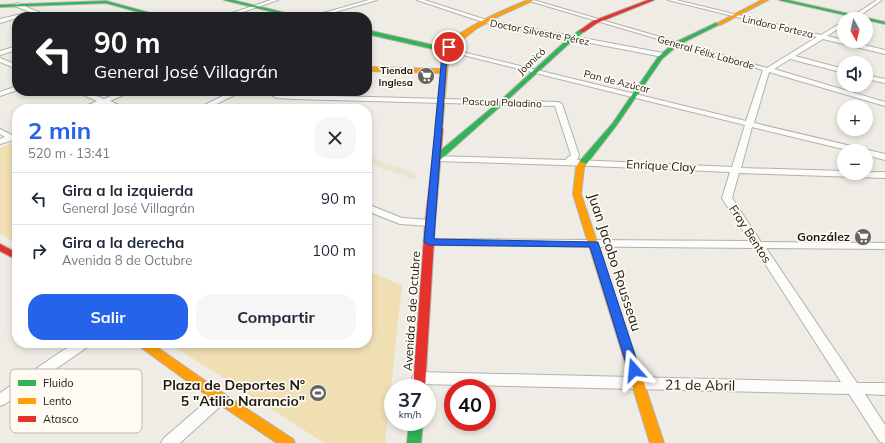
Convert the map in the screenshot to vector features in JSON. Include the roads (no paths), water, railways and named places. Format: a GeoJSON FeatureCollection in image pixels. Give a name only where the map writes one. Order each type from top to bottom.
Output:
{"type":"FeatureCollection","features":[{"type":"Feature","properties":{"kind":"street"},"geometry":{"type":"LineString","coordinates":[[226,0],[280,12]]}},
{"type":"Feature","properties":{"kind":"street"},"geometry":{"type":"LineString","coordinates":[[238,12],[276,0]]}},
{"type":"Feature","properties":{"kind":"street"},"geometry":{"type":"LineString","coordinates":[[330,12],[374,0]]}},
{"type":"Feature","properties":{"kind":"street","name":"Doctor Silvestre Pérez"},"geometry":{"type":"LineString","coordinates":[[419,0],[486,21],[663,55]]}},
{"type":"Feature","properties":{"kind":"street"},"geometry":{"type":"LineString","coordinates":[[446,50],[456,41],[486,21],[530,0]]}},
{"type":"Feature","properties":{"kind":"street","name":"General Félix Laborde"},"geometry":{"type":"LineString","coordinates":[[530,0],[885,104]]}},
{"type":"Feature","properties":{"kind":"street","name":"Joanicó"},"geometry":{"type":"LineString","coordinates":[[437,158],[536,72],[572,38],[599,20],[652,0]]}},
{"type":"Feature","properties":{"kind":"street","name":"Lindoro Forteza"},"geometry":{"type":"LineString","coordinates":[[670,0],[885,52]]}},
{"type":"Feature","properties":{"kind":"street","name":"Juan Jacobo Rousseau"},"geometry":{"type":"LineString","coordinates":[[657,443],[577,194],[580,168],[588,163],[591,152],[614,125],[663,55],[676,44],[766,0]]}},
{"type":"Feature","properties":{"kind":"street"},"geometry":{"type":"LineString","coordinates":[[781,0],[837,14]]}},
{"type":"Feature","properties":{"kind":"street"},"geometry":{"type":"LineString","coordinates":[[863,12],[880,0],[885,1]]}},
{"type":"Feature","properties":{"kind":"street"},"geometry":{"type":"LineString","coordinates":[[0,6],[106,1]]}},
{"type":"Feature","properties":{"kind":"street"},"geometry":{"type":"LineString","coordinates":[[55,3],[106,1],[144,12]]}},
{"type":"Feature","properties":{"kind":"street"},"geometry":{"type":"LineString","coordinates":[[17,5],[33,12]]}},
{"type":"Feature","properties":{"kind":"street"},"geometry":{"type":"LineString","coordinates":[[0,22],[12,18]]}},
{"type":"Feature","properties":{"kind":"street"},"geometry":{"type":"LineString","coordinates":[[873,21],[885,23]]}},
{"type":"Feature","properties":{"kind":"street"},"geometry":{"type":"LineString","coordinates":[[768,70],[837,27]]}},
{"type":"Feature","properties":{"kind":"street","name":"Pan de Azúcar"},"geometry":{"type":"LineString","coordinates":[[372,33],[837,145]]}},
{"type":"Feature","properties":{"kind":"street"},"geometry":{"type":"LineString","coordinates":[[0,53],[12,49]]}},
{"type":"Feature","properties":{"kind":"street","name":"Avenida 8 de Octubre"},"geometry":{"type":"LineString","coordinates":[[419,379],[430,223],[437,158],[440,100],[446,50]]}},
{"type":"Feature","properties":{"kind":"street"},"geometry":{"type":"LineString","coordinates":[[790,57],[837,69]]}},
{"type":"Feature","properties":{"kind":"street"},"geometry":{"type":"LineString","coordinates":[[0,60],[12,65]]}},
{"type":"Feature","properties":{"kind":"street"},"geometry":{"type":"LineString","coordinates":[[372,69],[443,71]]}},
{"type":"Feature","properties":{"kind":"street","name":"Fray Bentos"},"geometry":{"type":"LineString","coordinates":[[768,70],[765,72],[727,198],[885,437]]}},
{"type":"Feature","properties":{"kind":"street"},"geometry":{"type":"LineString","coordinates":[[873,78],[885,81]]}},
{"type":"Feature","properties":{"kind":"street"},"geometry":{"type":"LineString","coordinates":[[0,94],[12,90]]}},
{"type":"Feature","properties":{"kind":"street"},"geometry":{"type":"LineString","coordinates":[[91,96],[111,104]]}},
{"type":"Feature","properties":{"kind":"street"},"geometry":{"type":"LineString","coordinates":[[96,104],[116,96]]}},
{"type":"Feature","properties":{"kind":"street"},"geometry":{"type":"LineString","coordinates":[[211,104],[228,96]]}},
{"type":"Feature","properties":{"kind":"street","name":"Pascual Paladino"},"geometry":{"type":"LineString","coordinates":[[280,96],[558,104],[574,149]]}},
{"type":"Feature","properties":{"kind":"street"},"geometry":{"type":"LineString","coordinates":[[0,132],[12,136]]}},
{"type":"Feature","properties":{"kind":"street"},"geometry":{"type":"LineString","coordinates":[[0,142],[12,138]]}},
{"type":"Feature","properties":{"kind":"street"},"geometry":{"type":"LineString","coordinates":[[574,149],[581,152],[591,152]]}},
{"type":"Feature","properties":{"kind":"street"},"geometry":{"type":"LineString","coordinates":[[567,162],[575,157],[574,149]]}},
{"type":"Feature","properties":{"kind":"street"},"geometry":{"type":"LineString","coordinates":[[873,154],[885,157]]}},
{"type":"Feature","properties":{"kind":"street","name":"Enrique Clay"},"geometry":{"type":"LineString","coordinates":[[437,158],[885,175]]}},
{"type":"Feature","properties":{"kind":"street"},"geometry":{"type":"LineString","coordinates":[[372,209],[400,221],[430,223]]}},
{"type":"Feature","properties":{"kind":"street"},"geometry":{"type":"LineString","coordinates":[[429,242],[885,246]]}},
{"type":"Feature","properties":{"kind":"street"},"geometry":{"type":"LineString","coordinates":[[0,247],[12,254]]}},
{"type":"Feature","properties":{"kind":"street"},"geometry":{"type":"LineString","coordinates":[[46,369],[77,348]]}},
{"type":"Feature","properties":{"kind":"street"},"geometry":{"type":"LineString","coordinates":[[150,348],[220,398],[288,443]]}},
{"type":"Feature","properties":{"kind":"street","name":"21 de Abril"},"geometry":{"type":"LineString","coordinates":[[436,383],[639,384],[885,389]]}},
{"type":"Feature","properties":{"kind":"street"},"geometry":{"type":"LineString","coordinates":[[0,400],[10,393]]}},
{"type":"Feature","properties":{"kind":"street"},"geometry":{"type":"LineString","coordinates":[[169,443],[220,398]]}},
{"type":"Feature","properties":{"kind":"street"},"geometry":{"type":"LineString","coordinates":[[414,443],[415,431]]}},
{"type":"Feature","properties":{"kind":"place","name":"Tienda Inglesa"},"geometry":{"type":"Point","coordinates":[426,76]}},
{"type":"Feature","properties":{"kind":"place","name":"González"},"geometry":{"type":"Point","coordinates":[863,237]}},
{"type":"Feature","properties":{"kind":"place","name":"Plaza de Deportes Nº 5 \"Atilio Narancio\""},"geometry":{"type":"Point","coordinates":[318,393]}}]}
